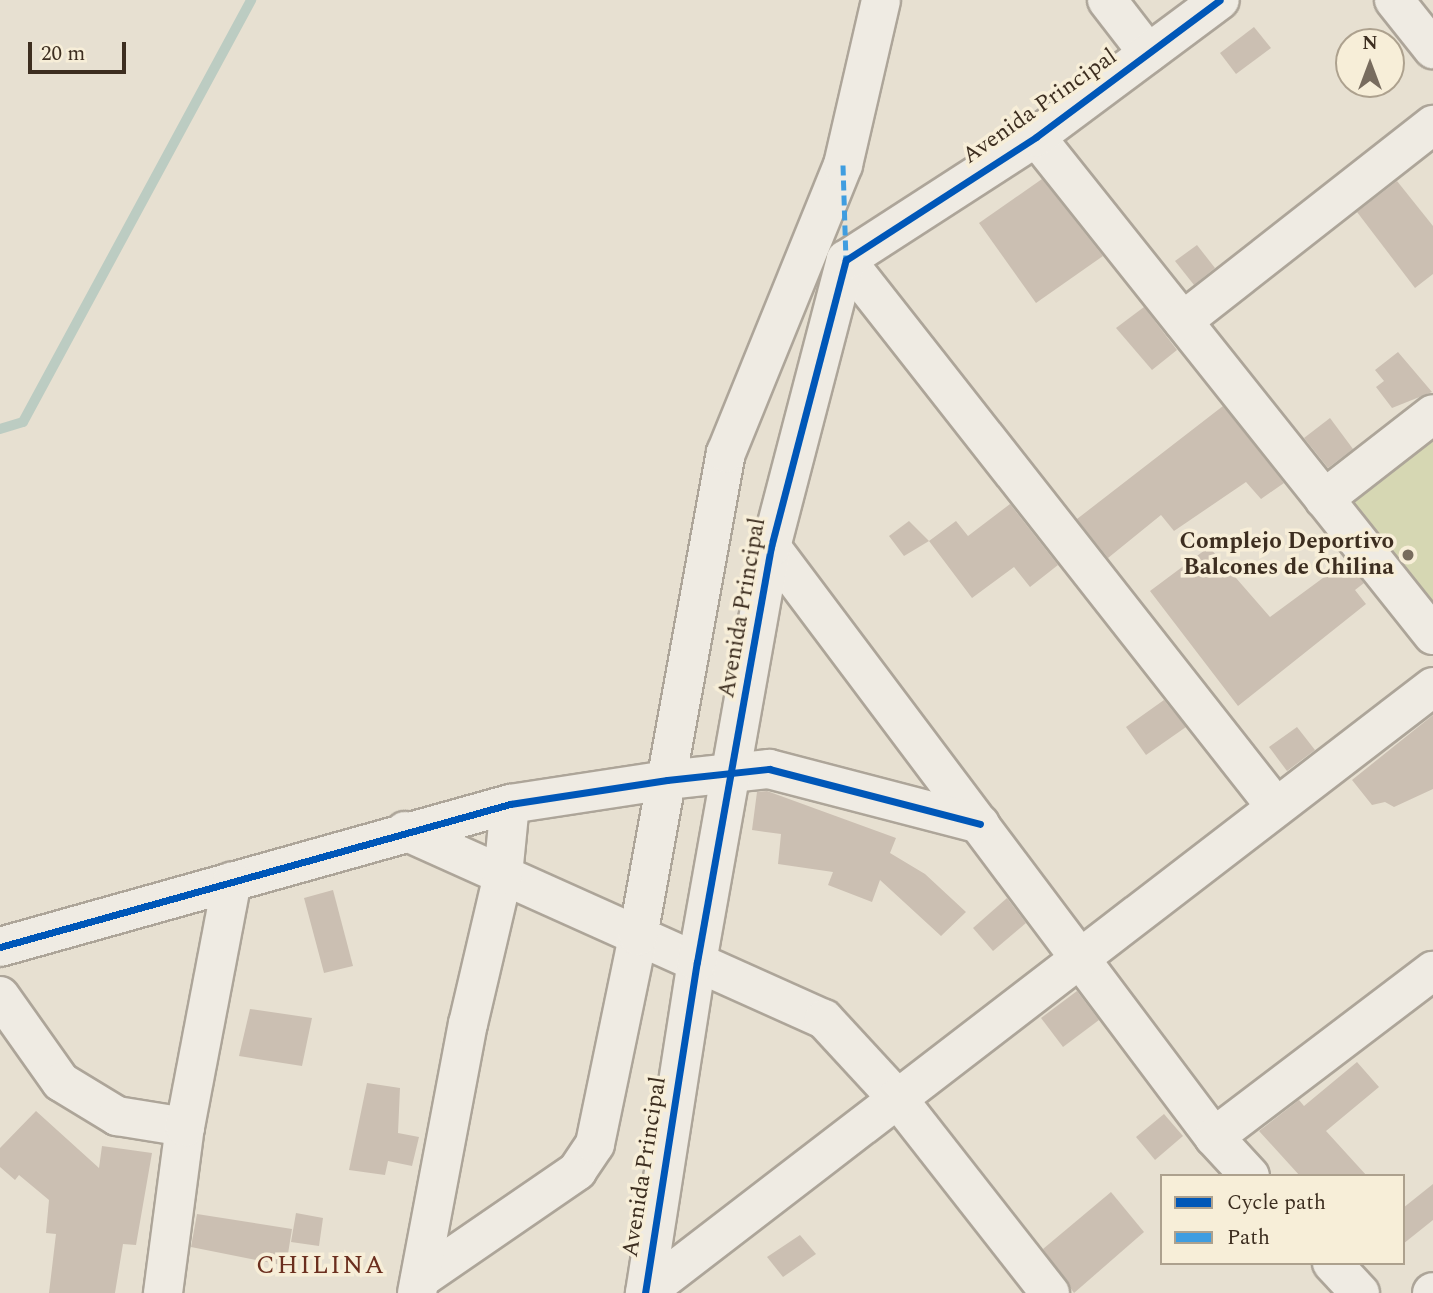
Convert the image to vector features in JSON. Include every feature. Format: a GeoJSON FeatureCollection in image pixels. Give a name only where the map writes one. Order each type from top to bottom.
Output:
{"type":"FeatureCollection","features":[{"type":"Feature","properties":{"kind":"street"},"geometry":{"type":"LineString","coordinates":[[419,1286],[577,1171],[595,1144],[638,936],[726,453],[843,165],[881,0]]}},
{"type":"Feature","properties":{"kind":"street"},"geometry":{"type":"LineString","coordinates":[[1107,0],[1149,53]]}},
{"type":"Feature","properties":{"kind":"street","name":"Avenida Principal"},"geometry":{"type":"LineString","coordinates":[[645,1293],[697,962],[734,772],[771,547],[846,260],[1036,137],[1220,0]]}},
{"type":"Feature","properties":{"kind":"street"},"geometry":{"type":"LineString","coordinates":[[1394,0],[1433,49]]}},
{"type":"Feature","properties":{"kind":"street"},"geometry":{"type":"LineString","coordinates":[[1183,321],[1433,125]]}},
{"type":"Feature","properties":{"kind":"street"},"geometry":{"type":"LineString","coordinates":[[1036,137],[1433,635]]}},
{"type":"Feature","properties":{"kind":"street"},"geometry":{"type":"LineString","coordinates":[[846,260],[1276,807]]}},
{"type":"Feature","properties":{"kind":"street"},"geometry":{"type":"LineString","coordinates":[[1324,499],[1433,414]]}},
{"type":"Feature","properties":{"kind":"street"},"geometry":{"type":"LineString","coordinates":[[771,547],[1214,1137],[1248,1174]]}},
{"type":"Feature","properties":{"kind":"street"},"geometry":{"type":"LineString","coordinates":[[645,1293],[1433,687]]}},
{"type":"Feature","properties":{"kind":"street"},"geometry":{"type":"LineString","coordinates":[[0,947],[405,831],[510,804],[667,780],[769,769],[980,824]]}},
{"type":"Feature","properties":{"kind":"street"},"geometry":{"type":"LineString","coordinates":[[419,1286],[468,1024],[503,875],[510,804]]}},
{"type":"Feature","properties":{"kind":"street"},"geometry":{"type":"LineString","coordinates":[[405,831],[824,1019],[897,1098],[1039,1290]]}},
{"type":"Feature","properties":{"kind":"street"},"geometry":{"type":"LineString","coordinates":[[163,1293],[185,1127],[232,881]]}},
{"type":"Feature","properties":{"kind":"street"},"geometry":{"type":"LineString","coordinates":[[1214,1137],[1433,971]]}},
{"type":"Feature","properties":{"kind":"street"},"geometry":{"type":"LineString","coordinates":[[0,996],[61,1082],[117,1116],[185,1127]]}},
{"type":"Feature","properties":{"kind":"street"},"geometry":{"type":"LineString","coordinates":[[1334,1265],[1360,1293]]}},
{"type":"Feature","properties":{"kind":"green space","name":"Complejo Deportivo Balcones de Chilina"},"geometry":{"type":"Polygon","coordinates":[[[1433,414],[1433,619],[1332,492],[1433,414]]]}},
{"type":"Feature","properties":{"kind":"building"},"geometry":{"type":"Polygon","coordinates":[[[1254,27],[1271,48],[1236,74],[1220,53],[1254,27]]]}},
{"type":"Feature","properties":{"kind":"building"},"geometry":{"type":"Polygon","coordinates":[[[1042,179],[1103,256],[1036,303],[979,223],[1042,179]]]}},
{"type":"Feature","properties":{"kind":"building"},"geometry":{"type":"Polygon","coordinates":[[[1397,181],[1433,226],[1433,274],[1415,288],[1357,212],[1397,181]]]}},
{"type":"Feature","properties":{"kind":"building"},"geometry":{"type":"Polygon","coordinates":[[[1197,245],[1215,268],[1194,285],[1175,261],[1197,245]]]}},
{"type":"Feature","properties":{"kind":"building"},"geometry":{"type":"Polygon","coordinates":[[[1144,307],[1177,350],[1152,370],[1116,328],[1144,307]]]}},
{"type":"Feature","properties":{"kind":"building"},"geometry":{"type":"Polygon","coordinates":[[[1398,352],[1432,392],[1392,408],[1376,387],[1384,381],[1375,370],[1398,352]]]}},
{"type":"Feature","properties":{"kind":"building"},"geometry":{"type":"Polygon","coordinates":[[[1223,406],[1284,483],[1261,499],[1246,482],[1174,531],[1161,515],[1108,558],[1077,519],[1223,406]]]}},
{"type":"Feature","properties":{"kind":"building"},"geometry":{"type":"Polygon","coordinates":[[[1330,418],[1353,449],[1328,468],[1304,438],[1330,418]]]}},
{"type":"Feature","properties":{"kind":"building"},"geometry":{"type":"Polygon","coordinates":[[[1010,504],[1058,565],[1030,587],[1014,567],[972,598],[929,541],[956,521],[968,536],[1010,504]]]}},
{"type":"Feature","properties":{"kind":"building"},"geometry":{"type":"Polygon","coordinates":[[[909,521],[929,541],[904,556],[889,536],[909,521]]]}},
{"type":"Feature","properties":{"kind":"building"},"geometry":{"type":"Polygon","coordinates":[[[1209,547],[1270,617],[1346,561],[1364,583],[1355,590],[1366,604],[1238,706],[1150,591],[1209,547]]]}},
{"type":"Feature","properties":{"kind":"building"},"geometry":{"type":"Polygon","coordinates":[[[1164,700],[1186,727],[1146,755],[1126,727],[1164,700]]]}},
{"type":"Feature","properties":{"kind":"building"},"geometry":{"type":"Polygon","coordinates":[[[1433,715],[1433,789],[1394,807],[1385,802],[1372,805],[1352,780],[1433,715]]]}},
{"type":"Feature","properties":{"kind":"building"},"geometry":{"type":"Polygon","coordinates":[[[1297,727],[1315,750],[1287,771],[1269,747],[1297,727]]]}},
{"type":"Feature","properties":{"kind":"building"},"geometry":{"type":"Polygon","coordinates":[[[767,791],[896,838],[890,853],[925,874],[966,912],[941,936],[880,880],[872,902],[828,885],[833,872],[778,864],[781,834],[752,830],[757,792],[767,791]]]}},
{"type":"Feature","properties":{"kind":"building"},"geometry":{"type":"Polygon","coordinates":[[[333,890],[353,966],[324,973],[304,898],[333,890]]]}},
{"type":"Feature","properties":{"kind":"building"},"geometry":{"type":"Polygon","coordinates":[[[1007,898],[1026,923],[993,951],[973,928],[1007,898]]]}},
{"type":"Feature","properties":{"kind":"building"},"geometry":{"type":"Polygon","coordinates":[[[1077,991],[1099,1020],[1063,1047],[1041,1018],[1077,991]]]}},
{"type":"Feature","properties":{"kind":"building"},"geometry":{"type":"Polygon","coordinates":[[[250,1009],[312,1018],[302,1066],[239,1056],[250,1009]]]}},
{"type":"Feature","properties":{"kind":"building"},"geometry":{"type":"Polygon","coordinates":[[[1357,1062],[1379,1087],[1326,1131],[1365,1174],[1298,1174],[1259,1131],[1299,1100],[1304,1106],[1357,1062]]]}},
{"type":"Feature","properties":{"kind":"building"},"geometry":{"type":"Polygon","coordinates":[[[367,1083],[400,1088],[398,1133],[419,1137],[412,1166],[388,1161],[385,1175],[349,1170],[367,1083]]]}},
{"type":"Feature","properties":{"kind":"building"},"geometry":{"type":"Polygon","coordinates":[[[36,1111],[99,1168],[102,1146],[152,1153],[136,1245],[123,1244],[115,1293],[49,1293],[56,1234],[46,1233],[49,1200],[19,1175],[15,1180],[0,1167],[0,1148],[36,1111]]]}},
{"type":"Feature","properties":{"kind":"building"},"geometry":{"type":"Polygon","coordinates":[[[1164,1114],[1183,1136],[1155,1160],[1136,1137],[1164,1114]]]}},
{"type":"Feature","properties":{"kind":"building"},"geometry":{"type":"Polygon","coordinates":[[[1433,1184],[1433,1220],[1405,1242],[1405,1206],[1433,1184]]]}},
{"type":"Feature","properties":{"kind":"building"},"geometry":{"type":"Polygon","coordinates":[[[1111,1192],[1144,1232],[1074,1293],[1043,1249],[1111,1192]]]}},
{"type":"Feature","properties":{"kind":"building"},"geometry":{"type":"Polygon","coordinates":[[[296,1213],[323,1218],[319,1246],[291,1242],[296,1213]]]}},
{"type":"Feature","properties":{"kind":"building"},"geometry":{"type":"Polygon","coordinates":[[[197,1214],[292,1229],[286,1266],[191,1247],[197,1214]]]}},
{"type":"Feature","properties":{"kind":"building"},"geometry":{"type":"Polygon","coordinates":[[[800,1235],[816,1254],[783,1277],[767,1257],[800,1235]]]}},
{"type":"Feature","properties":{"kind":"waterway"},"geometry":{"type":"LineString","coordinates":[[0,429],[23,422],[251,0]]}},
{"type":"Feature","properties":{"kind":"marked path"},"geometry":{"type":"LineString","coordinates":[[843,165],[846,260]]}},
{"type":"Feature","properties":{"kind":"cycle path"},"geometry":{"type":"LineString","coordinates":[[645,1293],[697,962],[771,547],[846,260],[1036,137],[1220,0]]}},
{"type":"Feature","properties":{"kind":"cycle path"},"geometry":{"type":"LineString","coordinates":[[0,947],[510,804],[667,780],[769,769],[980,824]]}},
{"type":"Feature","properties":{"kind":"place","name":"Complejo Deportivo Balcones de Chilina"},"geometry":{"type":"Point","coordinates":[1408,555]}},
{"type":"Feature","properties":{"kind":"district","name":"CHILINA"},"geometry":{"type":"Point","coordinates":[321,1266]}}]}
